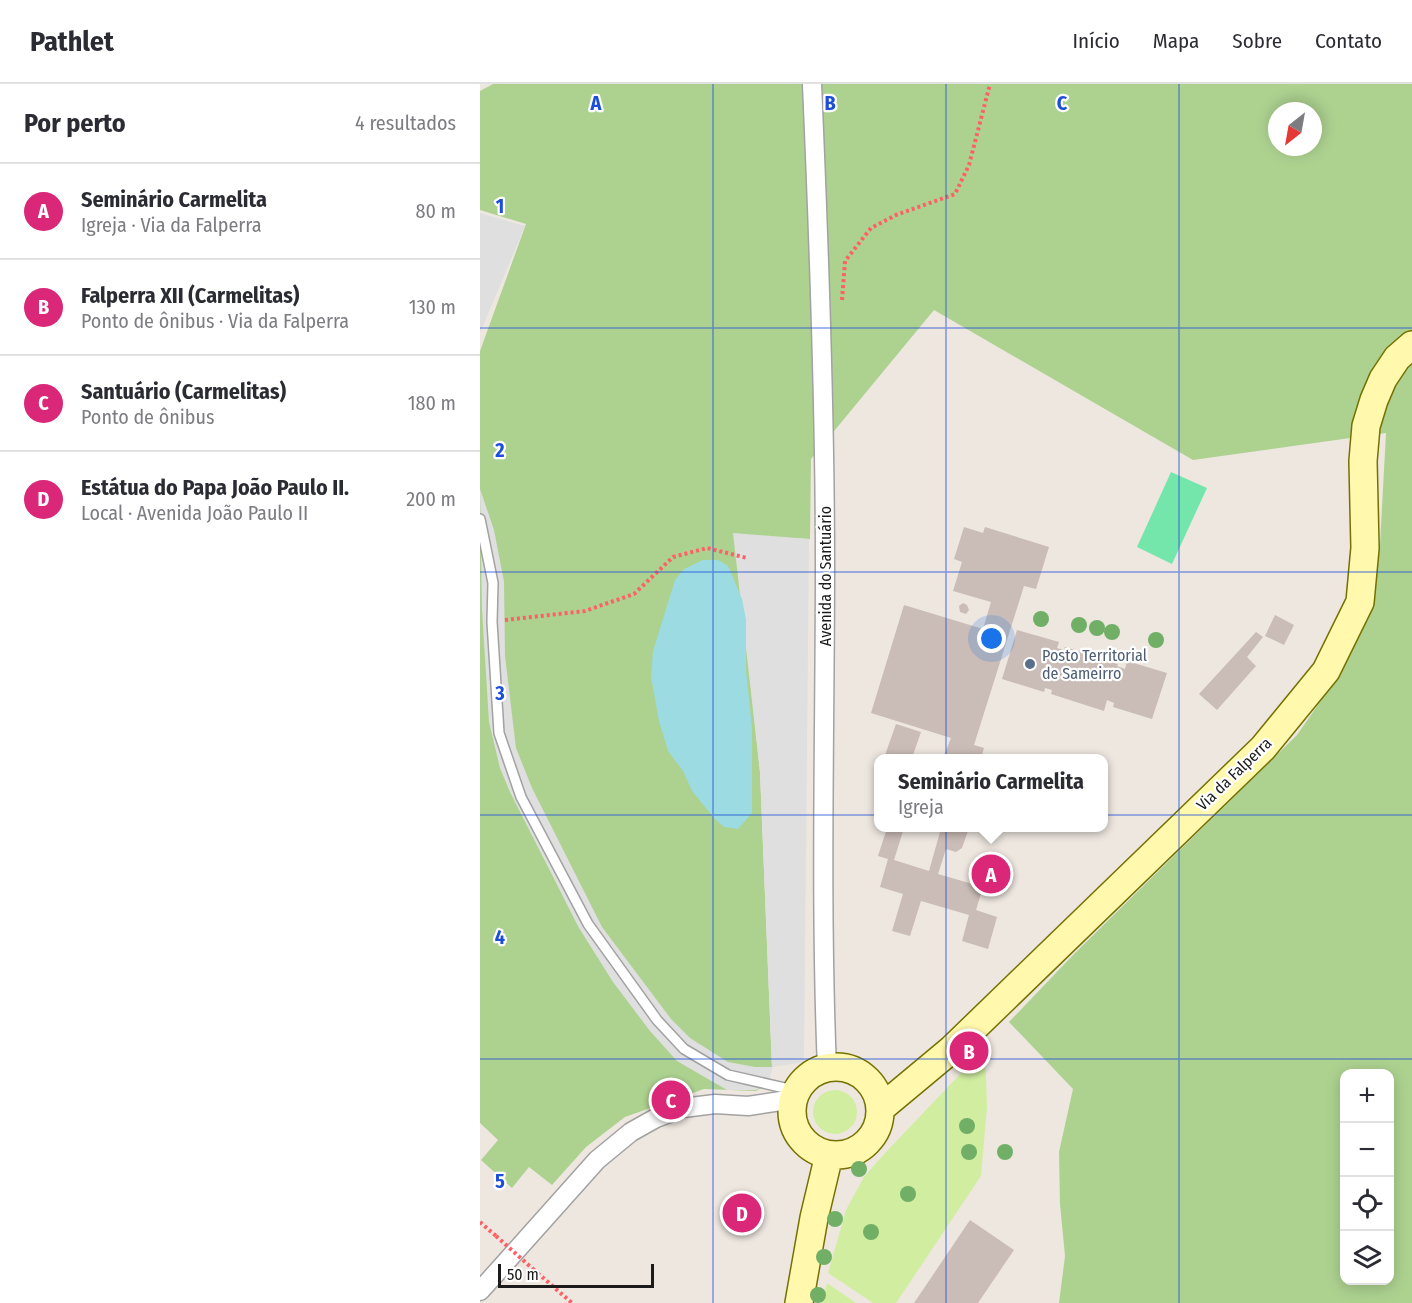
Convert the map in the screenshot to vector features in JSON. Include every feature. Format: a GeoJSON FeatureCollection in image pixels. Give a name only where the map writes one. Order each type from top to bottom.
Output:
{"type":"FeatureCollection","features":[{"type":"Feature","properties":{"kind":"main road","name":"Via da Falperra"},"geometry":{"type":"LineString","coordinates":[[880,1108],[952,1048],[1263,748],[1326,671],[1360,602],[1365,548],[1366,426],[1383,379],[1397,358],[1412,345]]}},
{"type":"Feature","properties":{"kind":"main road"},"geometry":{"type":"LineString","coordinates":[[827,1069],[846,1069],[863,1077],[872,1085],[878,1096],[880,1120],[870,1140],[851,1153],[829,1155],[817,1151],[799,1135],[793,1118],[796,1095],[808,1078],[827,1069]]}},
{"type":"Feature","properties":{"kind":"main road"},"geometry":{"type":"LineString","coordinates":[[799,1303],[814,1218],[829,1155]]}},
{"type":"Feature","properties":{"kind":"street","name":"Avenida do Santuário"},"geometry":{"type":"LineString","coordinates":[[813,84],[825,483],[824,985],[827,1069]]}},
{"type":"Feature","properties":{"kind":"street"},"geometry":{"type":"LineString","coordinates":[[480,1291],[597,1160],[631,1132],[656,1118],[683,1108],[715,1104],[748,1106],[796,1095]]}},
{"type":"Feature","properties":{"kind":"lane"},"geometry":{"type":"LineString","coordinates":[[480,519],[493,583],[492,621],[499,733],[521,797],[588,924],[657,1020],[684,1049],[728,1075],[796,1095]]}},
{"type":"Feature","properties":{"kind":"path"},"geometry":{"type":"LineString","coordinates":[[841,308],[845,261],[871,228],[896,215],[955,194],[969,165],[990,84]]}},
{"type":"Feature","properties":{"kind":"path"},"geometry":{"type":"LineString","coordinates":[[492,621],[585,611],[634,594],[673,557],[707,548],[747,558]]}},
{"type":"Feature","properties":{"kind":"path"},"geometry":{"type":"LineString","coordinates":[[480,1222],[572,1303]]}},
{"type":"Feature","properties":{"kind":"green space"},"geometry":{"type":"Polygon","coordinates":[[[493,84],[1412,84],[1412,1303],[1059,1303],[1065,1256],[1060,1204],[1059,1152],[1073,1089],[1009,1022],[1075,953],[1297,735],[1338,676],[1358,639],[1373,598],[1380,544],[1386,433],[1193,460],[934,310],[811,459],[810,539],[735,535],[760,772],[772,1068],[767,1084],[756,1091],[704,1089],[625,1117],[586,1147],[552,1185],[529,1167],[512,1188],[481,1160],[498,1140],[480,1123],[480,351],[526,224],[480,210],[480,91],[493,84]]]}},
{"type":"Feature","properties":{"kind":"green space"},"geometry":{"type":"Polygon","coordinates":[[[1171,472],[1207,488],[1172,564],[1137,547],[1171,472]]]}},
{"type":"Feature","properties":{"kind":"green space"},"geometry":{"type":"Polygon","coordinates":[[[985,1048],[987,1107],[981,1176],[896,1303],[873,1303],[828,1273],[846,1210],[864,1177],[985,1048]]]}},
{"type":"Feature","properties":{"kind":"green space"},"geometry":{"type":"Polygon","coordinates":[[[835,1090],[844,1091],[851,1096],[856,1103],[856,1121],[851,1128],[844,1133],[835,1134],[826,1133],[819,1128],[814,1121],[813,1112],[814,1103],[819,1096],[826,1091],[835,1090]]]}},
{"type":"Feature","properties":{"kind":"green space"},"geometry":{"type":"Polygon","coordinates":[[[827,1283],[856,1303],[822,1303],[827,1283]]]}},
{"type":"Feature","properties":{"kind":"shaded area"},"geometry":{"type":"Polygon","coordinates":[[[480,213],[525,226],[480,333],[480,213]]]}},
{"type":"Feature","properties":{"kind":"shaded area"},"geometry":{"type":"Polygon","coordinates":[[[480,489],[494,530],[504,582],[505,656],[516,748],[532,788],[602,927],[671,1019],[690,1038],[728,1062],[755,1067],[772,1067],[760,772],[733,533],[809,539],[804,1062],[773,1067],[767,1084],[756,1090],[727,1090],[677,1061],[650,1031],[613,982],[579,928],[510,792],[500,768],[489,722],[482,609],[480,489]]]}},
{"type":"Feature","properties":{"kind":"water"},"geometry":{"type":"Polygon","coordinates":[[[703,560],[718,560],[728,566],[742,599],[746,620],[746,670],[752,727],[752,813],[738,829],[724,827],[714,818],[692,791],[683,771],[668,751],[659,721],[651,677],[653,651],[675,580],[684,569],[703,560]]]}},
{"type":"Feature","properties":{"kind":"building"},"geometry":{"type":"Polygon","coordinates":[[[964,527],[983,533],[985,527],[1049,547],[1036,589],[1024,586],[974,745],[984,748],[982,754],[945,754],[951,738],[871,713],[904,605],[983,629],[991,602],[953,591],[962,562],[954,559],[964,527]]]}},
{"type":"Feature","properties":{"kind":"building"},"geometry":{"type":"Polygon","coordinates":[[[963,603],[969,610],[966,614],[960,612],[959,606],[963,603]]]}},
{"type":"Feature","properties":{"kind":"building"},"geometry":{"type":"Polygon","coordinates":[[[1275,615],[1294,625],[1284,645],[1265,636],[1275,615]]]}},
{"type":"Feature","properties":{"kind":"building"},"geometry":{"type":"Polygon","coordinates":[[[1017,630],[1059,642],[1057,648],[1064,650],[1065,647],[1118,664],[1117,666],[1125,669],[1127,661],[1167,673],[1152,719],[1113,707],[1114,703],[1107,700],[1104,711],[1051,694],[1052,690],[1045,688],[1044,692],[1002,679],[1017,630]]]}},
{"type":"Feature","properties":{"kind":"building"},"geometry":{"type":"Polygon","coordinates":[[[1256,632],[1263,637],[1247,657],[1256,666],[1217,710],[1199,694],[1256,632]]]}},
{"type":"Feature","properties":{"kind":"building"},"geometry":{"type":"Polygon","coordinates":[[[896,724],[921,732],[913,754],[885,754],[896,724]]]}},
{"type":"Feature","properties":{"kind":"building"},"geometry":{"type":"Polygon","coordinates":[[[886,832],[903,832],[894,860],[929,871],[940,832],[968,832],[962,848],[956,852],[946,849],[938,874],[983,887],[976,910],[997,917],[988,949],[962,941],[969,915],[921,901],[910,936],[892,931],[903,894],[880,887],[888,859],[878,856],[886,832]]]}},
{"type":"Feature","properties":{"kind":"building"},"geometry":{"type":"Polygon","coordinates":[[[970,1220],[1014,1250],[978,1303],[914,1303],[970,1220]]]}},
{"type":"Feature","properties":{"kind":"place","name":"Posto Territorial de Sameirro"},"geometry":{"type":"Point","coordinates":[1030,664]}},
{"type":"Feature","properties":{"kind":"place","name":"Seminário Carmelita"},"geometry":{"type":"Point","coordinates":[991,874]}},
{"type":"Feature","properties":{"kind":"place","name":"Falperra XII (Carmelitas)"},"geometry":{"type":"Point","coordinates":[969,1051]}},
{"type":"Feature","properties":{"kind":"place","name":"Santuário (Carmelitas)"},"geometry":{"type":"Point","coordinates":[671,1100]}},
{"type":"Feature","properties":{"kind":"place","name":"Estátua do Papa João Paulo II."},"geometry":{"type":"Point","coordinates":[742,1213]}}]}
